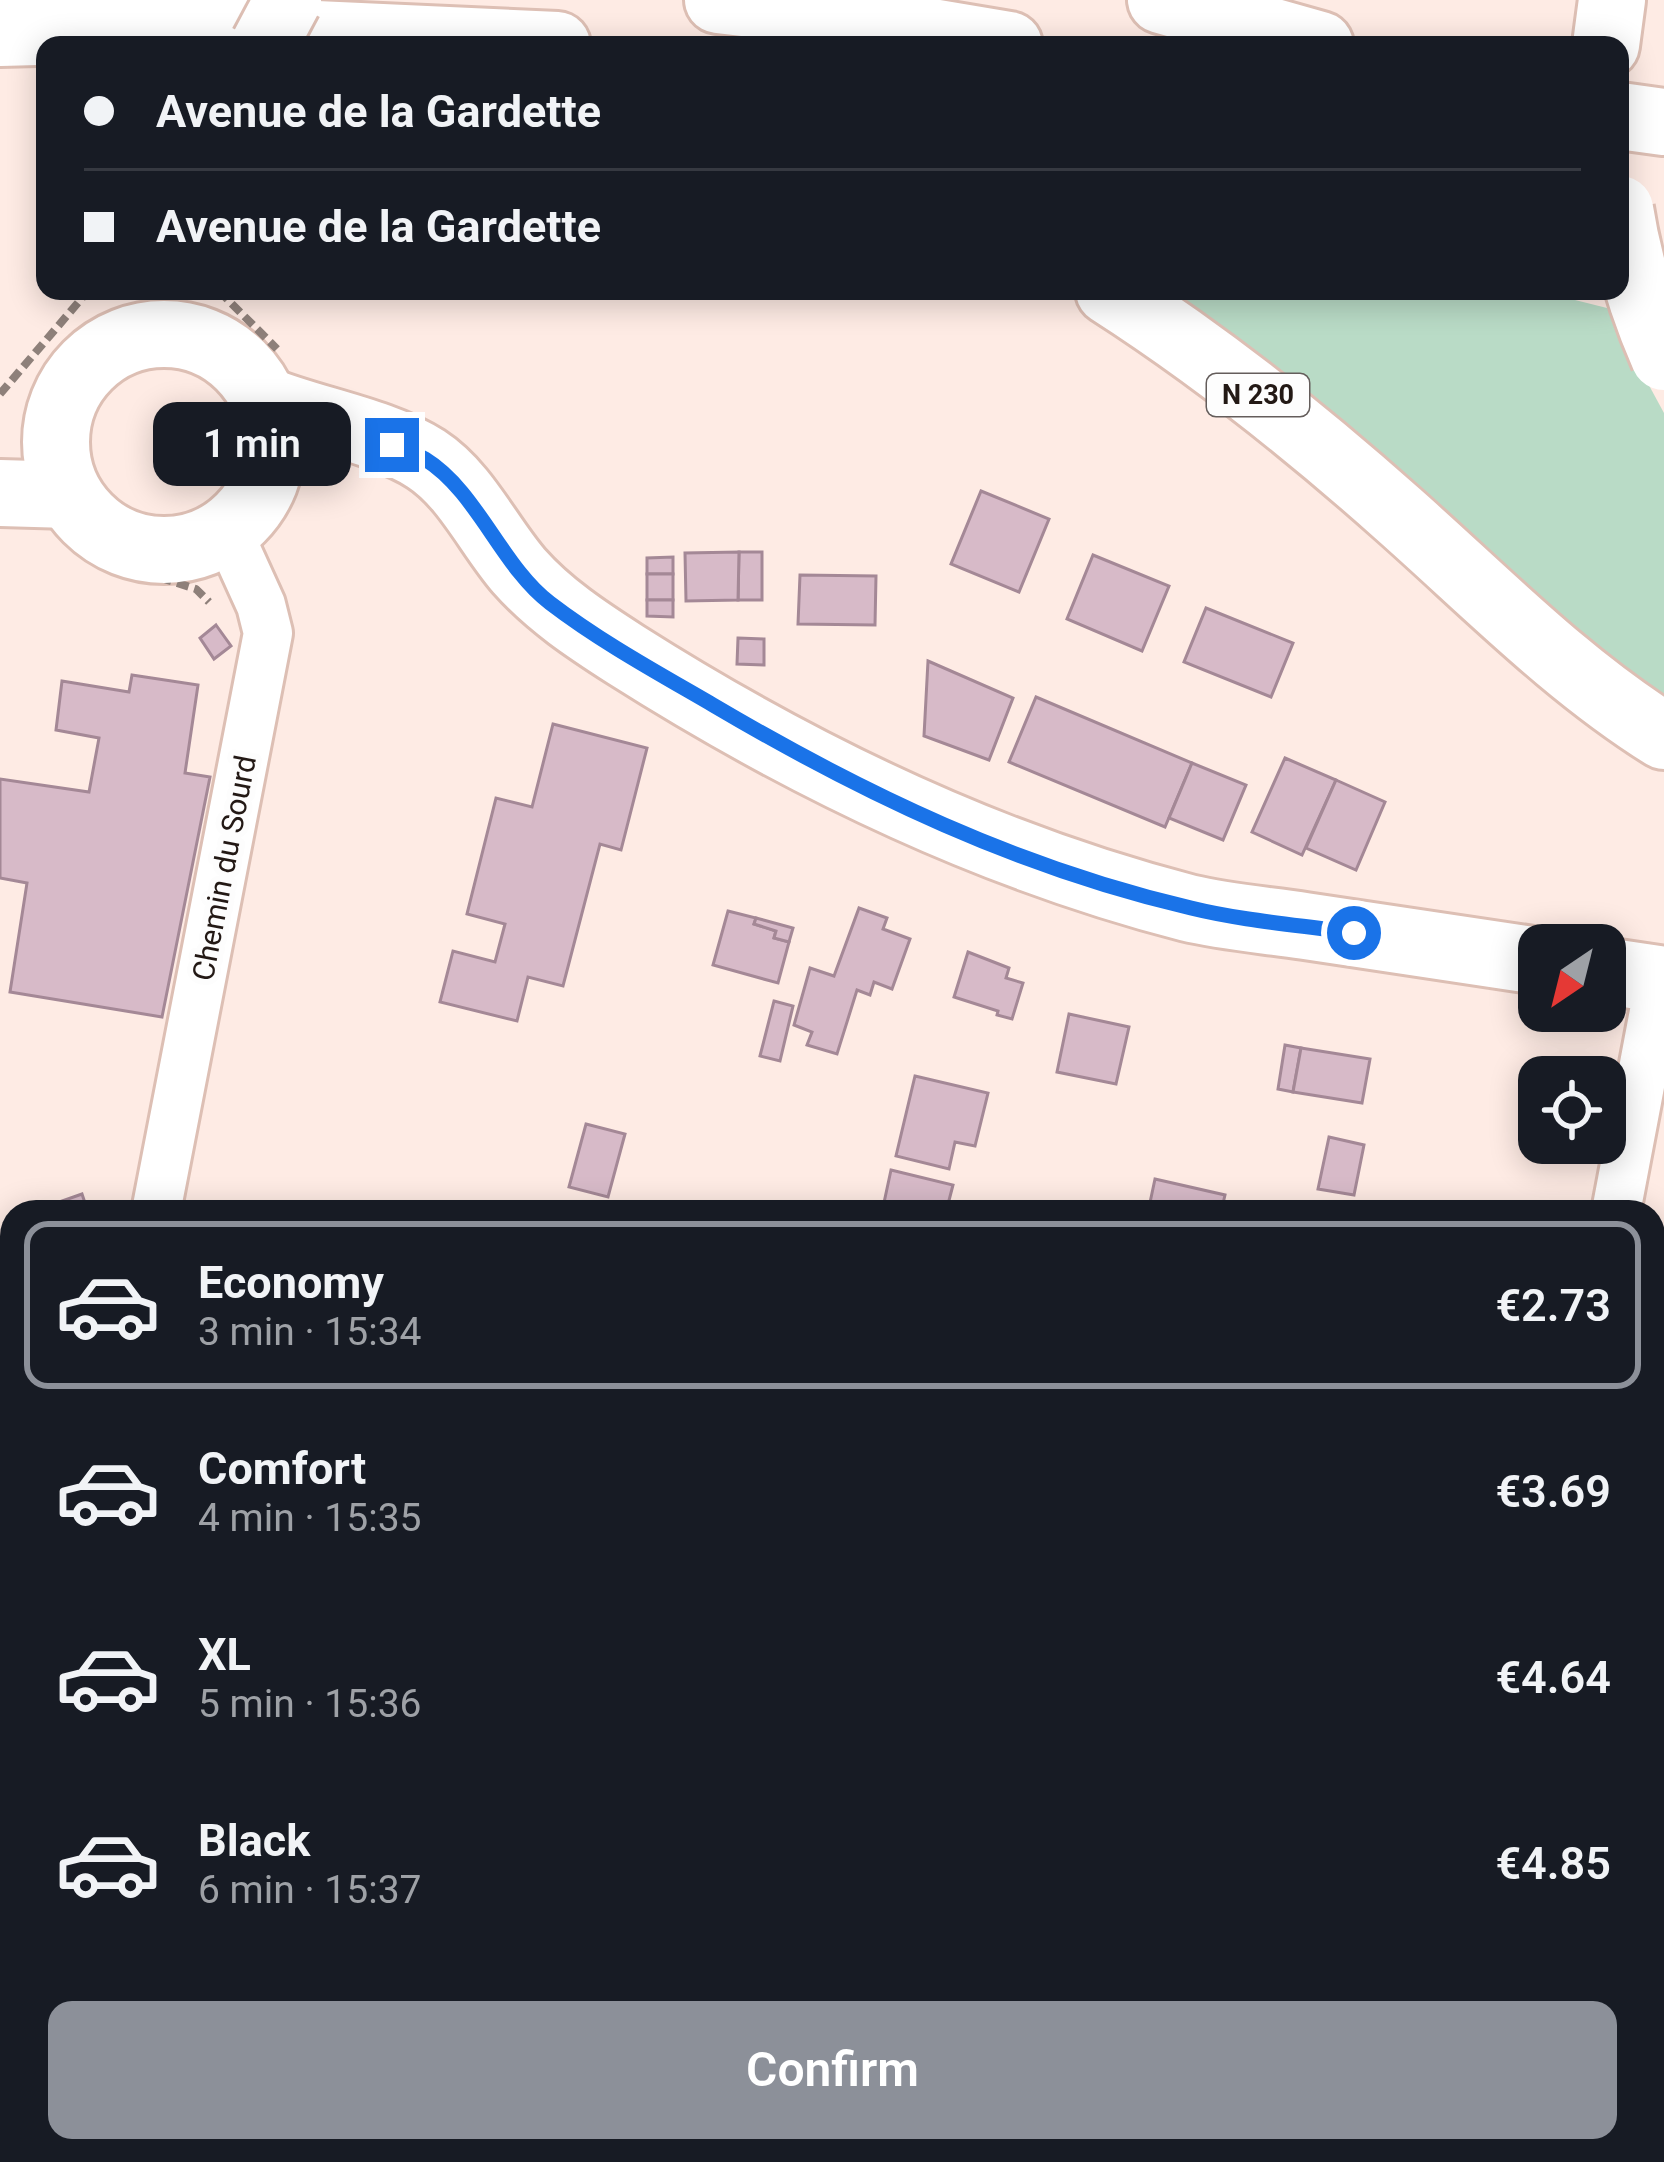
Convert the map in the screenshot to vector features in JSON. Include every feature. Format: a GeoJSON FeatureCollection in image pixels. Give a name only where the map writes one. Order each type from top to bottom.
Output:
{"type":"FeatureCollection","features":[{"type":"Feature","properties":{"kind":"main road"},"geometry":{"type":"LineString","coordinates":[[269,36],[288,0]]}},
{"type":"Feature","properties":{"kind":"main road"},"geometry":{"type":"LineString","coordinates":[[718,0],[955,36]]}},
{"type":"Feature","properties":{"kind":"main road"},"geometry":{"type":"LineString","coordinates":[[1161,0],[1288,36]]}},
{"type":"Feature","properties":{"kind":"main road"},"geometry":{"type":"LineString","coordinates":[[1607,36],[1612,0]]}},
{"type":"Feature","properties":{"kind":"main road"},"geometry":{"type":"LineString","coordinates":[[24,36],[185,28],[368,36]]}},
{"type":"Feature","properties":{"kind":"main road"},"geometry":{"type":"LineString","coordinates":[[1629,117],[1664,122]]}},
{"type":"Feature","properties":{"kind":"main road"},"geometry":{"type":"LineString","coordinates":[[1629,211],[1664,224]]}},
{"type":"Feature","properties":{"kind":"main road"},"geometry":{"type":"LineString","coordinates":[[1629,258],[1644,312],[1664,357]]}},
{"type":"Feature","properties":{"kind":"main road"},"geometry":{"type":"LineString","coordinates":[[1629,278],[1664,290]]}},
{"type":"Feature","properties":{"kind":"main road","name":"N 230"},"geometry":{"type":"LineString","coordinates":[[1122,300],[1233,375],[1397,513],[1516,622],[1664,736]]}},
{"type":"Feature","properties":{"kind":"main road"},"geometry":{"type":"LineString","coordinates":[[48,485],[61,408],[75,380],[97,357],[117,307],[147,334],[197,306],[223,350],[300,427],[427,459],[471,504],[546,601],[628,656],[737,719],[927,821],[1059,871],[1193,909],[1518,959]]}},
{"type":"Feature","properties":{"kind":"main road"},"geometry":{"type":"LineString","coordinates":[[48,485],[92,523],[123,542],[159,550],[195,546],[240,559],[250,509],[300,427]]}},
{"type":"Feature","properties":{"kind":"main road"},"geometry":{"type":"LineString","coordinates":[[0,494],[48,485]]}},
{"type":"Feature","properties":{"kind":"street","name":"Chemin du Sourd"},"geometry":{"type":"LineString","coordinates":[[158,1200],[268,633],[240,559]]}},
{"type":"Feature","properties":{"kind":"street"},"geometry":{"type":"LineString","coordinates":[[1617,1200],[1643,977]]}},
{"type":"Feature","properties":{"kind":"path"},"geometry":{"type":"LineString","coordinates":[[48,485],[104,560],[196,589],[215,608],[240,559],[268,580],[265,525],[304,460],[302,377],[293,362],[254,329],[197,306]]}},
{"type":"Feature","properties":{"kind":"path"},"geometry":{"type":"LineString","coordinates":[[0,394],[117,307]]}},
{"type":"Feature","properties":{"kind":"green space"},"geometry":{"type":"Polygon","coordinates":[[[1164,300],[1575,300],[1607,308],[1664,413],[1664,704],[1164,300]]]}},
{"type":"Feature","properties":{"kind":"building"},"geometry":{"type":"Polygon","coordinates":[[[981,491],[1049,519],[1019,592],[951,564],[981,491]]]}},
{"type":"Feature","properties":{"kind":"building"},"geometry":{"type":"Polygon","coordinates":[[[739,552],[762,552],[762,600],[738,600],[739,552]]]}},
{"type":"Feature","properties":{"kind":"building"},"geometry":{"type":"Polygon","coordinates":[[[739,552],[738,600],[686,601],[685,553],[739,552]]]}},
{"type":"Feature","properties":{"kind":"building"},"geometry":{"type":"Polygon","coordinates":[[[1093,555],[1169,586],[1142,651],[1067,619],[1093,555]]]}},
{"type":"Feature","properties":{"kind":"building"},"geometry":{"type":"Polygon","coordinates":[[[673,557],[673,574],[647,574],[647,558],[673,557]]]}},
{"type":"Feature","properties":{"kind":"building"},"geometry":{"type":"Polygon","coordinates":[[[647,574],[673,574],[673,600],[647,600],[647,574]]]}},
{"type":"Feature","properties":{"kind":"building"},"geometry":{"type":"Polygon","coordinates":[[[800,575],[876,576],[875,625],[798,624],[800,575]]]}},
{"type":"Feature","properties":{"kind":"building"},"geometry":{"type":"Polygon","coordinates":[[[647,600],[673,600],[673,617],[647,616],[647,600]]]}},
{"type":"Feature","properties":{"kind":"building"},"geometry":{"type":"Polygon","coordinates":[[[1206,608],[1293,643],[1271,697],[1184,662],[1206,608]]]}},
{"type":"Feature","properties":{"kind":"building"},"geometry":{"type":"Polygon","coordinates":[[[216,625],[231,646],[214,659],[200,638],[216,625]]]}},
{"type":"Feature","properties":{"kind":"building"},"geometry":{"type":"Polygon","coordinates":[[[738,638],[764,639],[764,665],[737,664],[738,638]]]}},
{"type":"Feature","properties":{"kind":"building"},"geometry":{"type":"Polygon","coordinates":[[[928,661],[1013,698],[989,760],[924,736],[928,661]]]}},
{"type":"Feature","properties":{"kind":"building"},"geometry":{"type":"Polygon","coordinates":[[[132,675],[198,685],[185,773],[210,777],[162,1017],[10,992],[27,883],[0,878],[0,779],[89,792],[99,738],[56,730],[62,681],[129,692],[132,675]]]}},
{"type":"Feature","properties":{"kind":"building"},"geometry":{"type":"Polygon","coordinates":[[[1036,697],[1192,763],[1165,827],[1009,762],[1036,697]]]}},
{"type":"Feature","properties":{"kind":"building"},"geometry":{"type":"Polygon","coordinates":[[[553,724],[647,748],[621,850],[600,844],[563,986],[528,977],[517,1021],[440,1002],[453,951],[495,962],[505,924],[467,914],[496,798],[532,807],[553,724]]]}},
{"type":"Feature","properties":{"kind":"building"},"geometry":{"type":"Polygon","coordinates":[[[1285,758],[1336,780],[1302,855],[1252,832],[1285,758]]]}},
{"type":"Feature","properties":{"kind":"building"},"geometry":{"type":"Polygon","coordinates":[[[1192,763],[1246,785],[1223,840],[1169,818],[1192,763]]]}},
{"type":"Feature","properties":{"kind":"building"},"geometry":{"type":"Polygon","coordinates":[[[1336,780],[1385,802],[1356,870],[1306,848],[1336,780]]]}},
{"type":"Feature","properties":{"kind":"building"},"geometry":{"type":"Polygon","coordinates":[[[859,908],[887,918],[883,929],[910,939],[892,989],[874,982],[870,995],[857,990],[837,1054],[807,1045],[812,1032],[794,1025],[810,968],[834,976],[859,908]]]}},
{"type":"Feature","properties":{"kind":"building"},"geometry":{"type":"Polygon","coordinates":[[[728,911],[756,918],[754,924],[776,931],[774,938],[789,942],[778,983],[713,965],[728,911]]]}},
{"type":"Feature","properties":{"kind":"building"},"geometry":{"type":"Polygon","coordinates":[[[756,918],[793,928],[789,942],[774,938],[776,931],[754,924],[756,918]]]}},
{"type":"Feature","properties":{"kind":"building"},"geometry":{"type":"Polygon","coordinates":[[[968,952],[1009,968],[1006,978],[1023,983],[1012,1019],[954,997],[968,952]]]}},
{"type":"Feature","properties":{"kind":"building"},"geometry":{"type":"Polygon","coordinates":[[[774,1001],[793,1006],[780,1061],[760,1056],[774,1001]]]}},
{"type":"Feature","properties":{"kind":"building"},"geometry":{"type":"Polygon","coordinates":[[[1069,1014],[1129,1027],[1116,1084],[1057,1072],[1069,1014]]]}},
{"type":"Feature","properties":{"kind":"building"},"geometry":{"type":"Polygon","coordinates":[[[1285,1045],[1301,1048],[1293,1092],[1278,1089],[1285,1045]]]}},
{"type":"Feature","properties":{"kind":"building"},"geometry":{"type":"Polygon","coordinates":[[[1301,1048],[1370,1059],[1362,1103],[1293,1092],[1301,1048]]]}},
{"type":"Feature","properties":{"kind":"building"},"geometry":{"type":"Polygon","coordinates":[[[915,1076],[988,1093],[975,1146],[955,1142],[949,1169],[896,1156],[915,1076]]]}},
{"type":"Feature","properties":{"kind":"building"},"geometry":{"type":"Polygon","coordinates":[[[586,1124],[625,1134],[608,1197],[569,1187],[586,1124]]]}},
{"type":"Feature","properties":{"kind":"building"},"geometry":{"type":"Polygon","coordinates":[[[1329,1137],[1364,1145],[1354,1195],[1318,1189],[1329,1137]]]}},
{"type":"Feature","properties":{"kind":"building"},"geometry":{"type":"Polygon","coordinates":[[[891,1170],[953,1185],[949,1200],[885,1200],[891,1170]]]}},
{"type":"Feature","properties":{"kind":"building"},"geometry":{"type":"Polygon","coordinates":[[[1155,1179],[1225,1195],[1224,1200],[1151,1200],[1155,1179]]]}},
{"type":"Feature","properties":{"kind":"route"},"geometry":{"type":"LineString","coordinates":[[392,445],[427,459],[471,504],[546,601],[628,656],[853,784],[927,821],[1059,871],[1193,909],[1354,933]]}}]}
